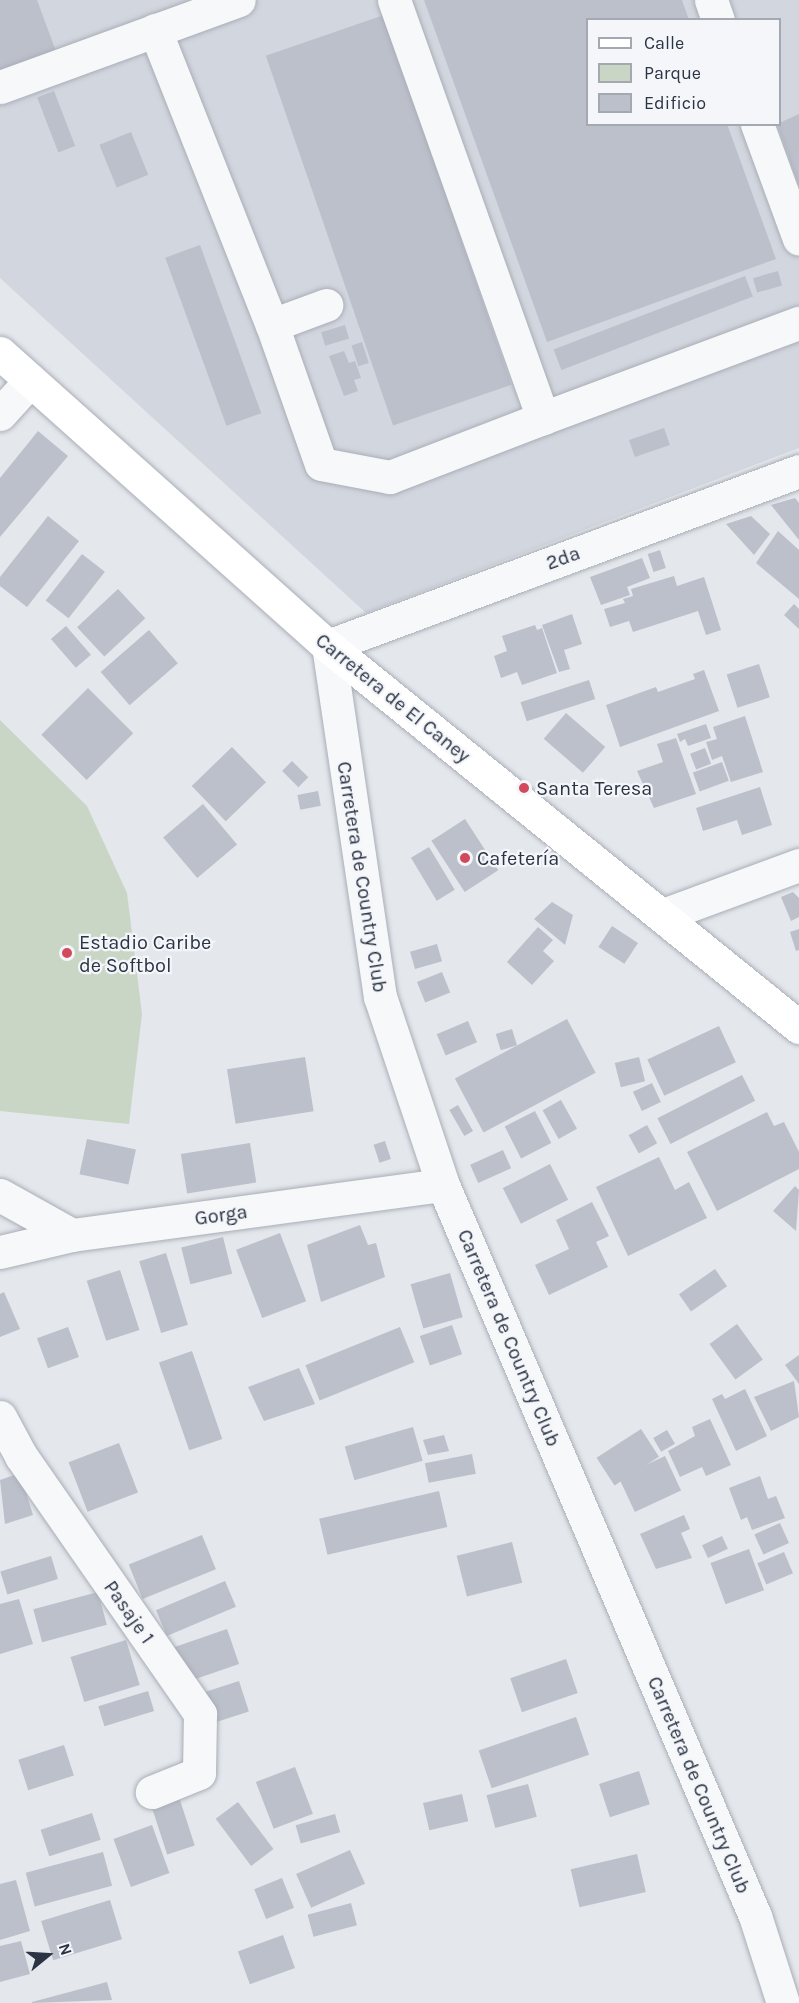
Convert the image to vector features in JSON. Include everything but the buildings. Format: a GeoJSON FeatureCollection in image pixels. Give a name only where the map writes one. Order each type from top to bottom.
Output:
{"type":"FeatureCollection","features":[{"type":"Feature","properties":{"kind":"main road","name":"Carretera de El Caney"},"geometry":{"type":"LineString","coordinates":[[0,353],[328,646],[799,1027]]}},
{"type":"Feature","properties":{"kind":"street"},"geometry":{"type":"LineString","coordinates":[[0,87],[239,0]]}},
{"type":"Feature","properties":{"kind":"street"},"geometry":{"type":"LineString","coordinates":[[394,0],[543,418]]}},
{"type":"Feature","properties":{"kind":"street"},"geometry":{"type":"LineString","coordinates":[[711,0],[717,18]]}},
{"type":"Feature","properties":{"kind":"street"},"geometry":{"type":"LineString","coordinates":[[154,30],[272,325],[321,464],[390,477],[799,322]]}},
{"type":"Feature","properties":{"kind":"street"},"geometry":{"type":"LineString","coordinates":[[758,126],[799,239]]}},
{"type":"Feature","properties":{"kind":"street"},"geometry":{"type":"LineString","coordinates":[[272,325],[326,305]]}},
{"type":"Feature","properties":{"kind":"street"},"geometry":{"type":"LineString","coordinates":[[0,414],[30,381]]}},
{"type":"Feature","properties":{"kind":"street","name":"2da"},"geometry":{"type":"LineString","coordinates":[[328,646],[799,471]]}},
{"type":"Feature","properties":{"kind":"street","name":"Carretera de Country Club"},"geometry":{"type":"LineString","coordinates":[[328,646],[380,997],[443,1185],[755,1916],[782,2003]]}},
{"type":"Feature","properties":{"kind":"street"},"geometry":{"type":"LineString","coordinates":[[663,915],[799,865]]}},
{"type":"Feature","properties":{"kind":"street","name":"Gorga"},"geometry":{"type":"LineString","coordinates":[[0,1252],[72,1236],[443,1185]]}},
{"type":"Feature","properties":{"kind":"street"},"geometry":{"type":"LineString","coordinates":[[0,1195],[72,1236]]}},
{"type":"Feature","properties":{"kind":"street","name":"Pasaje 1"},"geometry":{"type":"LineString","coordinates":[[0,1417],[21,1456],[200,1714],[199,1773],[152,1792]]}},
{"type":"Feature","properties":{"kind":"shaded area"},"geometry":{"type":"Polygon","coordinates":[[[0,0],[799,0],[799,448],[366,613],[0,278],[0,0]]]}},
{"type":"Feature","properties":{"kind":"green space","name":"Estadio Caribe de Softbol"},"geometry":{"type":"Polygon","coordinates":[[[0,720],[87,806],[127,893],[142,1014],[129,1124],[0,1111],[0,720]]]}},
{"type":"Feature","properties":{"kind":"place","name":"Santa Teresa"},"geometry":{"type":"Point","coordinates":[524,788]}},
{"type":"Feature","properties":{"kind":"place","name":"Cafetería"},"geometry":{"type":"Point","coordinates":[465,858]}},
{"type":"Feature","properties":{"kind":"place","name":"Estadio Caribe de Softbol"},"geometry":{"type":"Point","coordinates":[67,953]}}]}
